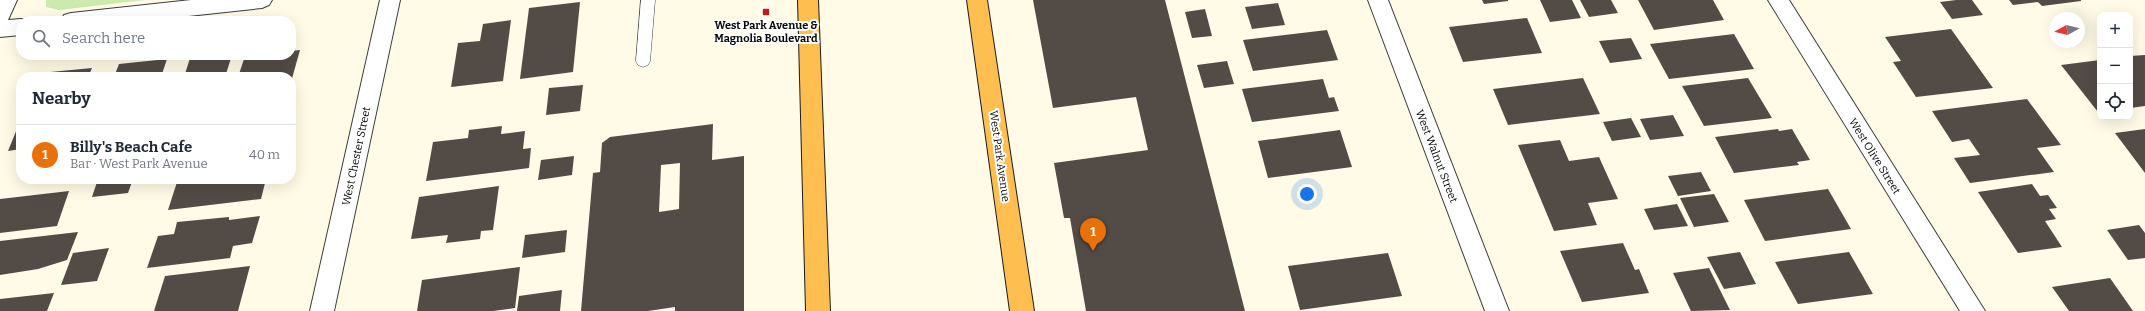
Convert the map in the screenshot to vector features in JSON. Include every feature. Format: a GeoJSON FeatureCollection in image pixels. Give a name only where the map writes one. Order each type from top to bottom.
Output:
{"type":"FeatureCollection","features":[{"type":"Feature","properties":{"kind":"highway"},"geometry":{"type":"LineString","coordinates":[[808,0],[818,311]]}},
{"type":"Feature","properties":{"kind":"highway","name":"West Park Avenue"},"geometry":{"type":"LineString","coordinates":[[977,0],[1022,311]]}},
{"type":"Feature","properties":{"kind":"street"},"geometry":{"type":"LineString","coordinates":[[0,16],[7,0]]}},
{"type":"Feature","properties":{"kind":"street"},"geometry":{"type":"LineString","coordinates":[[117,16],[262,0]]}},
{"type":"Feature","properties":{"kind":"street","name":"West Chester Street"},"geometry":{"type":"LineString","coordinates":[[322,311],[390,0]]}},
{"type":"Feature","properties":{"kind":"street","name":"West Walnut Street"},"geometry":{"type":"LineString","coordinates":[[1378,0],[1497,311]]}},
{"type":"Feature","properties":{"kind":"street","name":"West Olive Street"},"geometry":{"type":"LineString","coordinates":[[1778,0],[1973,311]]}},
{"type":"Feature","properties":{"kind":"street"},"geometry":{"type":"LineString","coordinates":[[0,29],[16,27]]}},
{"type":"Feature","properties":{"kind":"lane"},"geometry":{"type":"LineString","coordinates":[[643,61],[648,0]]}},
{"type":"Feature","properties":{"kind":"green space"},"geometry":{"type":"Polygon","coordinates":[[[46,0],[145,0],[59,10],[46,7],[46,0]]]}},
{"type":"Feature","properties":{"kind":"building"},"geometry":{"type":"Polygon","coordinates":[[[1033,0],[1165,0],[1245,311],[1086,311],[1070,218],[1064,218],[1054,163],[1148,150],[1136,97],[1053,108],[1033,0]]]}},
{"type":"Feature","properties":{"kind":"building"},"geometry":{"type":"Polygon","coordinates":[[[1482,0],[1508,0],[1508,1],[1484,4],[1482,0]]]}},
{"type":"Feature","properties":{"kind":"building"},"geometry":{"type":"Polygon","coordinates":[[[1540,0],[1572,0],[1581,18],[1550,22],[1540,0]]]}},
{"type":"Feature","properties":{"kind":"building"},"geometry":{"type":"Polygon","coordinates":[[[1580,0],[1611,0],[1618,13],[1589,17],[1580,0]]]}},
{"type":"Feature","properties":{"kind":"building"},"geometry":{"type":"Polygon","coordinates":[[[1638,0],[1713,0],[1724,20],[1654,30],[1638,0]]]}},
{"type":"Feature","properties":{"kind":"building"},"geometry":{"type":"Polygon","coordinates":[[[1972,0],[1983,15],[1952,19],[1940,2],[1972,0]]]}},
{"type":"Feature","properties":{"kind":"building"},"geometry":{"type":"Polygon","coordinates":[[[2009,0],[2081,1],[2042,6],[2038,2],[2013,5],[2009,0]]]}},
{"type":"Feature","properties":{"kind":"building"},"geometry":{"type":"Polygon","coordinates":[[[580,2],[573,72],[520,79],[529,8],[580,2]]]}},
{"type":"Feature","properties":{"kind":"building"},"geometry":{"type":"Polygon","coordinates":[[[1278,3],[1285,25],[1252,29],[1245,7],[1278,3]]]}},
{"type":"Feature","properties":{"kind":"building"},"geometry":{"type":"Polygon","coordinates":[[[1205,9],[1212,36],[1192,38],[1185,12],[1205,9]]]}},
{"type":"Feature","properties":{"kind":"building"},"geometry":{"type":"Polygon","coordinates":[[[1527,18],[1542,53],[1463,62],[1449,27],[1527,18]]]}},
{"type":"Feature","properties":{"kind":"building"},"geometry":{"type":"Polygon","coordinates":[[[511,20],[503,81],[451,87],[458,43],[480,41],[483,24],[511,20]]]}},
{"type":"Feature","properties":{"kind":"building"},"geometry":{"type":"Polygon","coordinates":[[[1951,29],[1993,88],[1916,97],[1893,62],[1901,61],[1885,37],[1951,29]]]}},
{"type":"Feature","properties":{"kind":"building"},"geometry":{"type":"Polygon","coordinates":[[[1327,30],[1338,60],[1253,71],[1243,40],[1327,30]]]}},
{"type":"Feature","properties":{"kind":"building"},"geometry":{"type":"Polygon","coordinates":[[[1734,34],[1754,69],[1669,79],[1650,44],[1734,34]]]}},
{"type":"Feature","properties":{"kind":"building"},"geometry":{"type":"Polygon","coordinates":[[[1631,38],[1642,59],[1610,63],[1599,41],[1631,38]]]}},
{"type":"Feature","properties":{"kind":"building"},"geometry":{"type":"Polygon","coordinates":[[[296,50],[300,50],[294,72],[240,72],[244,60],[296,60],[296,50]]]}},
{"type":"Feature","properties":{"kind":"building"},"geometry":{"type":"Polygon","coordinates":[[[2145,55],[2145,106],[2133,108],[2133,84],[2133,56],[2145,55]]]}},
{"type":"Feature","properties":{"kind":"building"},"geometry":{"type":"Polygon","coordinates":[[[167,60],[163,72],[116,72],[119,64],[167,60]]]}},
{"type":"Feature","properties":{"kind":"building"},"geometry":{"type":"Polygon","coordinates":[[[189,60],[230,60],[227,72],[186,72],[189,60]]]}},
{"type":"Feature","properties":{"kind":"building"},"geometry":{"type":"Polygon","coordinates":[[[2097,60],[2097,111],[2061,65],[2097,60]]]}},
{"type":"Feature","properties":{"kind":"building"},"geometry":{"type":"Polygon","coordinates":[[[1227,61],[1234,84],[1204,88],[1197,65],[1227,61]]]}},
{"type":"Feature","properties":{"kind":"building"},"geometry":{"type":"Polygon","coordinates":[[[92,68],[90,72],[50,72],[92,68]]]}},
{"type":"Feature","properties":{"kind":"building"},"geometry":{"type":"Polygon","coordinates":[[[1583,78],[1600,114],[1508,125],[1493,89],[1583,78]]]}},
{"type":"Feature","properties":{"kind":"building"},"geometry":{"type":"Polygon","coordinates":[[[1748,78],[1772,118],[1704,126],[1682,86],[1748,78]]]}},
{"type":"Feature","properties":{"kind":"building"},"geometry":{"type":"Polygon","coordinates":[[[1323,79],[1329,98],[1334,97],[1339,111],[1252,122],[1242,89],[1323,79]]]}},
{"type":"Feature","properties":{"kind":"building"},"geometry":{"type":"Polygon","coordinates":[[[583,85],[580,111],[546,115],[549,88],[583,85]]]}},
{"type":"Feature","properties":{"kind":"building"},"geometry":{"type":"Polygon","coordinates":[[[2027,99],[2061,145],[2037,148],[2054,172],[1970,183],[1954,158],[1980,155],[1969,139],[1952,142],[1932,111],[2027,99]]]}},
{"type":"Feature","properties":{"kind":"building"},"geometry":{"type":"Polygon","coordinates":[[[1673,115],[1684,136],[1650,140],[1640,119],[1673,115]]]}},
{"type":"Feature","properties":{"kind":"building"},"geometry":{"type":"Polygon","coordinates":[[[1631,118],[1641,137],[1612,141],[1603,122],[1631,118]]]}},
{"type":"Feature","properties":{"kind":"building"},"geometry":{"type":"Polygon","coordinates":[[[713,124],[712,160],[744,156],[744,311],[675,311],[675,307],[648,311],[581,311],[593,173],[600,172],[602,143],[610,137],[713,124]],[[680,163],[661,165],[659,212],[679,209],[680,163]]]}},
{"type":"Feature","properties":{"kind":"building"},"geometry":{"type":"Polygon","coordinates":[[[502,126],[501,134],[525,131],[523,149],[531,148],[529,168],[426,181],[433,142],[468,138],[469,130],[502,126]]]}},
{"type":"Feature","properties":{"kind":"building"},"geometry":{"type":"Polygon","coordinates":[[[1778,129],[1779,131],[1792,129],[1810,160],[1797,162],[1799,165],[1734,173],[1715,137],[1778,129]]]}},
{"type":"Feature","properties":{"kind":"building"},"geometry":{"type":"Polygon","coordinates":[[[2145,129],[2145,173],[2115,133],[2145,129]]]}},
{"type":"Feature","properties":{"kind":"building"},"geometry":{"type":"Polygon","coordinates":[[[1340,130],[1352,167],[1268,178],[1258,141],[1340,130]]]}},
{"type":"Feature","properties":{"kind":"building"},"geometry":{"type":"Polygon","coordinates":[[[16,131],[16,150],[8,151],[16,131]]]}},
{"type":"Feature","properties":{"kind":"building"},"geometry":{"type":"Polygon","coordinates":[[[1560,140],[1569,161],[1599,157],[1618,199],[1588,203],[1597,225],[1554,231],[1518,145],[1560,140]]]}},
{"type":"Feature","properties":{"kind":"building"},"geometry":{"type":"Polygon","coordinates":[[[574,156],[572,175],[538,180],[541,160],[574,156]]]}},
{"type":"Feature","properties":{"kind":"building"},"geometry":{"type":"Polygon","coordinates":[[[1701,172],[1711,191],[1678,196],[1668,176],[1701,172]]]}},
{"type":"Feature","properties":{"kind":"building"},"geometry":{"type":"Polygon","coordinates":[[[96,184],[131,184],[128,193],[92,197],[96,184]]]}},
{"type":"Feature","properties":{"kind":"building"},"geometry":{"type":"Polygon","coordinates":[[[176,184],[265,184],[261,199],[168,210],[176,184]]]}},
{"type":"Feature","properties":{"kind":"building"},"geometry":{"type":"Polygon","coordinates":[[[2032,184],[2040,196],[2048,195],[2057,208],[2049,209],[2056,219],[2045,221],[2062,247],[2018,253],[1978,192],[2032,184]]]}},
{"type":"Feature","properties":{"kind":"building"},"geometry":{"type":"Polygon","coordinates":[[[499,186],[493,230],[481,231],[480,239],[446,243],[448,235],[411,239],[419,197],[499,186]]]}},
{"type":"Feature","properties":{"kind":"building"},"geometry":{"type":"Polygon","coordinates":[[[1828,189],[1851,229],[1765,241],[1744,200],[1828,189]]]}},
{"type":"Feature","properties":{"kind":"building"},"geometry":{"type":"Polygon","coordinates":[[[69,191],[57,226],[0,233],[0,199],[69,191]]]}},
{"type":"Feature","properties":{"kind":"building"},"geometry":{"type":"Polygon","coordinates":[[[1714,194],[1729,222],[1694,227],[1680,198],[1714,194]]]}},
{"type":"Feature","properties":{"kind":"building"},"geometry":{"type":"Polygon","coordinates":[[[1677,204],[1688,226],[1654,230],[1644,209],[1677,204]]]}},
{"type":"Feature","properties":{"kind":"building"},"geometry":{"type":"Polygon","coordinates":[[[260,216],[252,243],[233,246],[230,258],[147,268],[158,236],[174,234],[177,222],[229,217],[229,220],[260,216]]]}},
{"type":"Feature","properties":{"kind":"building"},"geometry":{"type":"Polygon","coordinates":[[[2139,225],[2145,233],[2145,258],[2128,260],[2107,230],[2139,225]]]}},
{"type":"Feature","properties":{"kind":"building"},"geometry":{"type":"Polygon","coordinates":[[[567,230],[565,252],[522,258],[525,235],[567,230]]]}},
{"type":"Feature","properties":{"kind":"building"},"geometry":{"type":"Polygon","coordinates":[[[78,232],[67,260],[38,269],[0,275],[0,241],[78,232]]]}},
{"type":"Feature","properties":{"kind":"building"},"geometry":{"type":"Polygon","coordinates":[[[1623,243],[1635,270],[1639,269],[1649,293],[1582,302],[1560,251],[1623,243]]]}},
{"type":"Feature","properties":{"kind":"building"},"geometry":{"type":"Polygon","coordinates":[[[109,248],[97,281],[61,285],[73,253],[109,248]]]}},
{"type":"Feature","properties":{"kind":"building"},"geometry":{"type":"Polygon","coordinates":[[[1740,252],[1756,284],[1724,289],[1707,257],[1740,252]]]}},
{"type":"Feature","properties":{"kind":"building"},"geometry":{"type":"Polygon","coordinates":[[[1849,252],[1873,294],[1798,304],[1775,262],[1849,252]]]}},
{"type":"Feature","properties":{"kind":"building"},"geometry":{"type":"Polygon","coordinates":[[[1388,253],[1402,296],[1300,310],[1288,266],[1388,253]]]}},
{"type":"Feature","properties":{"kind":"building"},"geometry":{"type":"Polygon","coordinates":[[[250,266],[238,311],[154,311],[165,276],[250,266]]]}},
{"type":"Feature","properties":{"kind":"building"},"geometry":{"type":"Polygon","coordinates":[[[520,267],[515,308],[493,311],[417,311],[422,280],[520,267]]]}},
{"type":"Feature","properties":{"kind":"building"},"geometry":{"type":"Polygon","coordinates":[[[1709,268],[1730,310],[1691,311],[1673,273],[1709,268]]]}},
{"type":"Feature","properties":{"kind":"building"},"geometry":{"type":"Polygon","coordinates":[[[2110,278],[2133,311],[2069,311],[2052,287],[2110,278]]]}},
{"type":"Feature","properties":{"kind":"building"},"geometry":{"type":"Polygon","coordinates":[[[562,290],[560,311],[517,311],[519,296],[562,290]]]}},
{"type":"Feature","properties":{"kind":"building"},"geometry":{"type":"Polygon","coordinates":[[[54,293],[47,311],[0,311],[0,299],[54,293]]]}},
{"type":"Feature","properties":{"kind":"place","name":"West Park Avenue & Magnolia Boulevard"},"geometry":{"type":"Point","coordinates":[766,12]}},
{"type":"Feature","properties":{"kind":"place","name":"Billy's Beach Cafe"},"geometry":{"type":"Point","coordinates":[1093,251]}}]}
